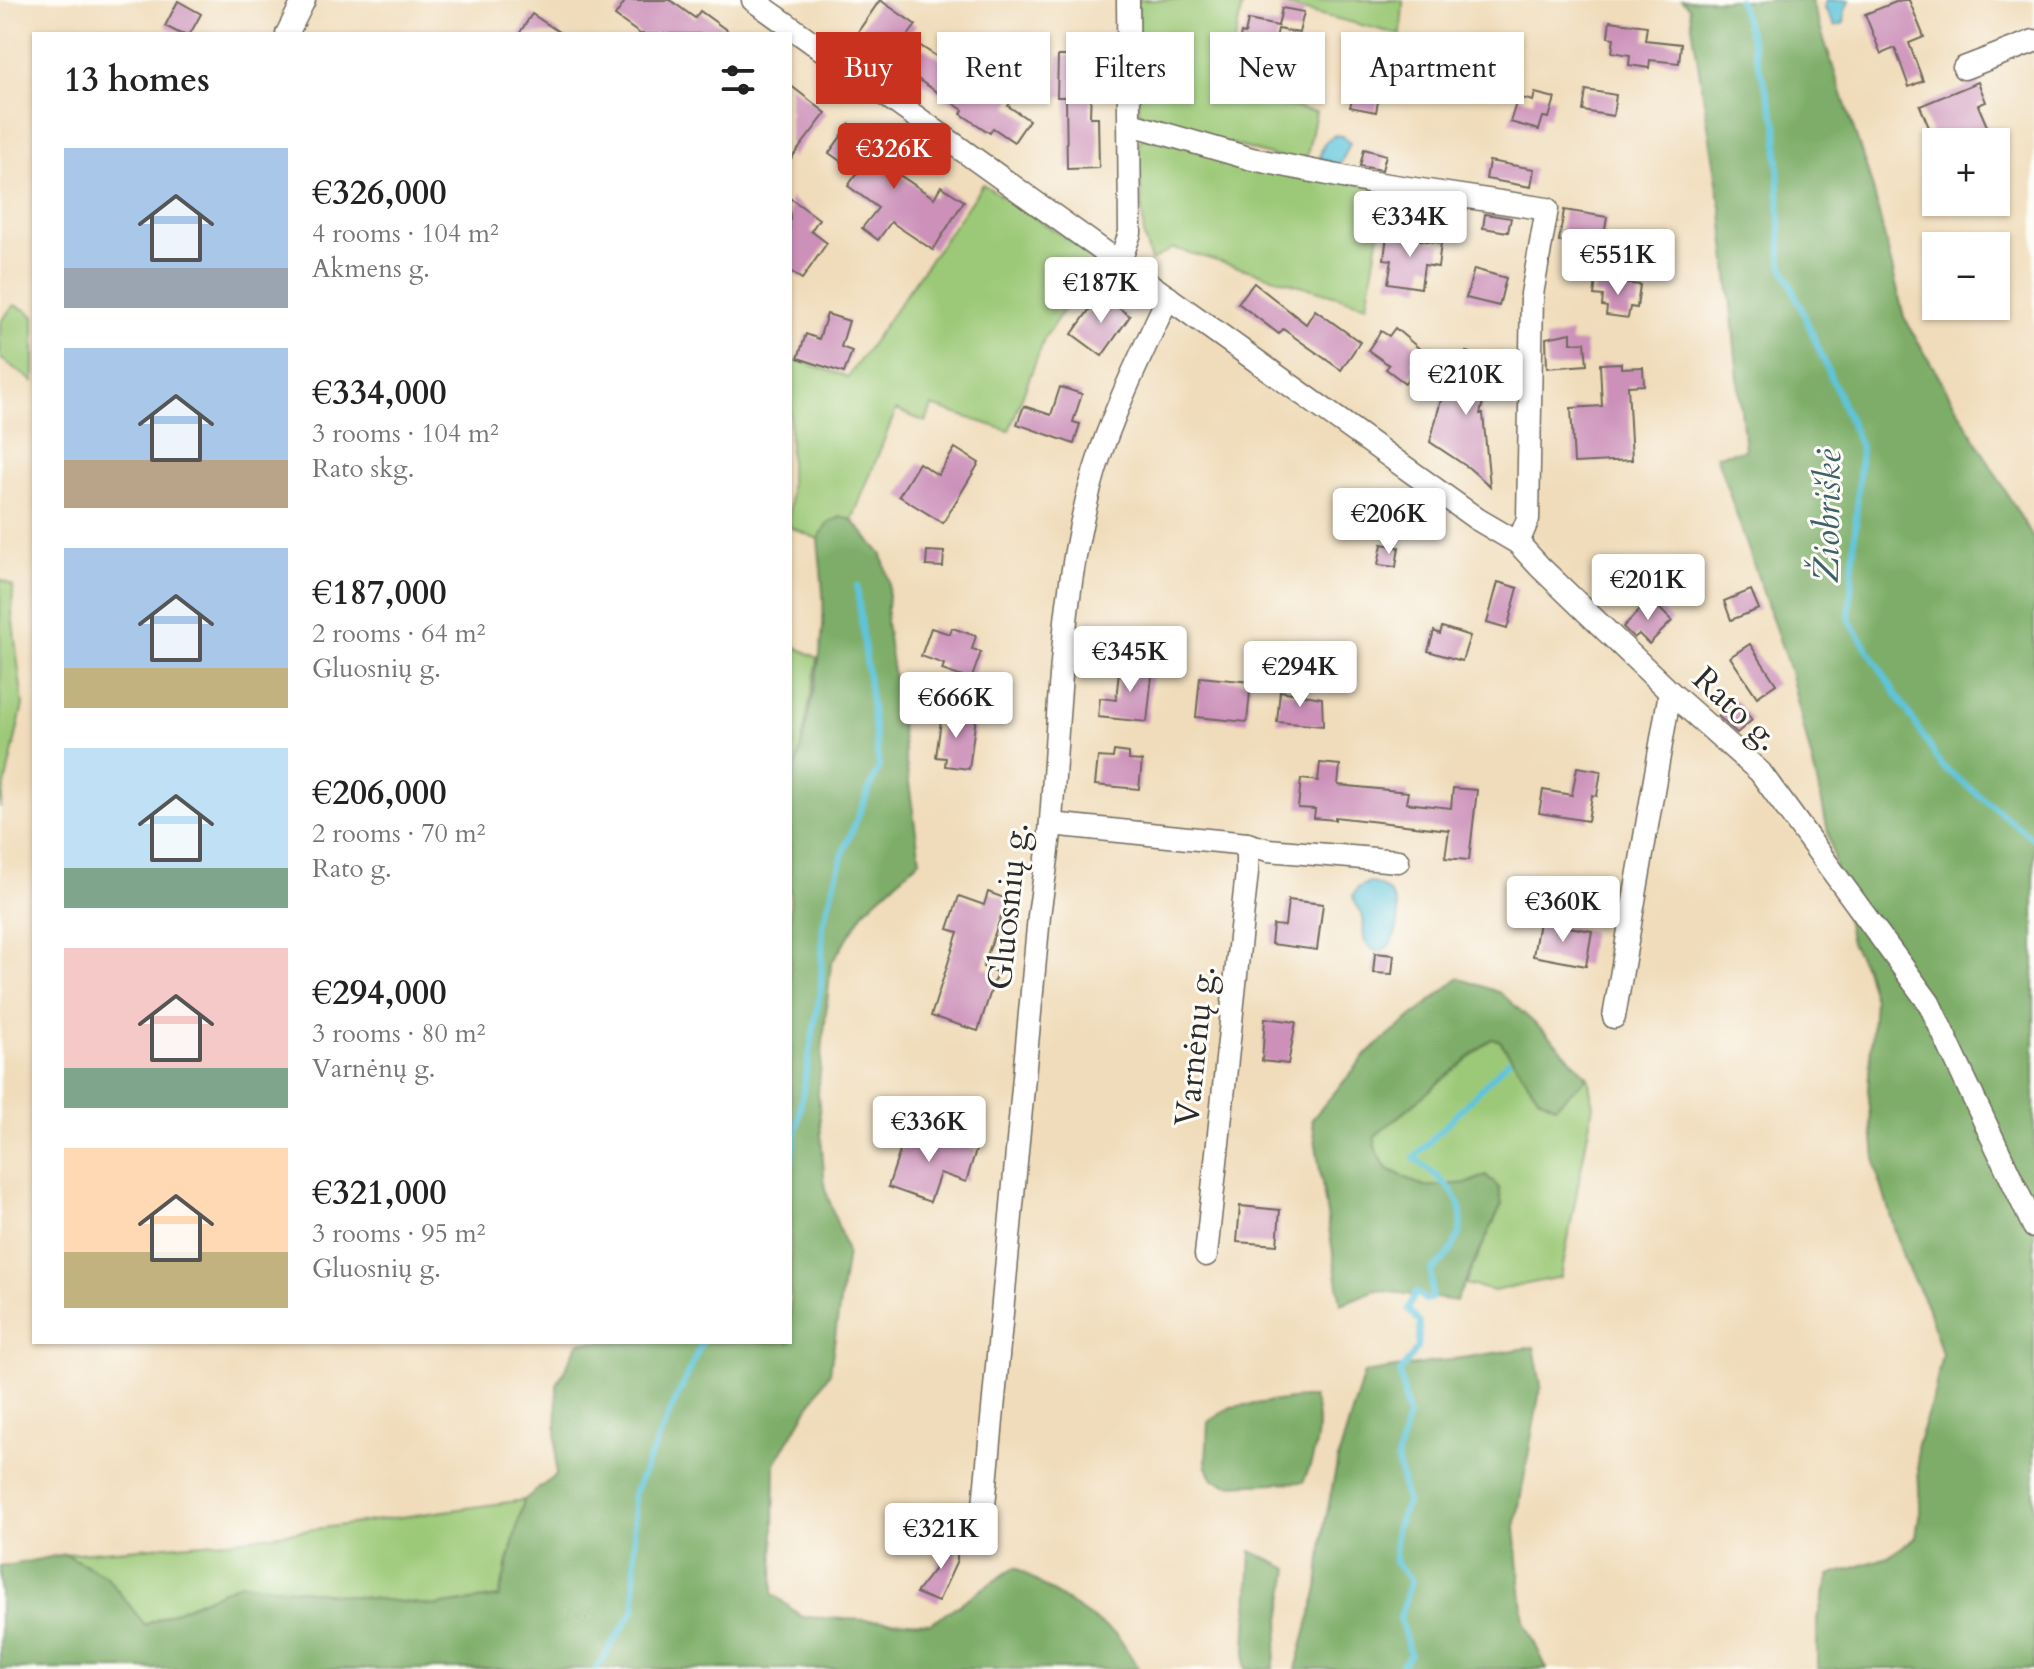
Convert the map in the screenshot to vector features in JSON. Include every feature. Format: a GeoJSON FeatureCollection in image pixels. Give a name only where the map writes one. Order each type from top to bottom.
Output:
{"type":"FeatureCollection","features":[{"type":"Feature","properties":{"kind":"street"},"geometry":{"type":"LineString","coordinates":[[288,32],[304,0]]}},
{"type":"Feature","properties":{"kind":"street","name":"Rato g."},"geometry":{"type":"LineString","coordinates":[[753,0],[1477,519],[1518,543],[1670,692],[1760,772],[1929,1003],[2034,1227]]}},
{"type":"Feature","properties":{"kind":"street"},"geometry":{"type":"LineString","coordinates":[[1119,264],[1130,233],[1128,0]]}},
{"type":"Feature","properties":{"kind":"street"},"geometry":{"type":"LineString","coordinates":[[1964,68],[2034,41]]}},
{"type":"Feature","properties":{"kind":"street"},"geometry":{"type":"LineString","coordinates":[[1131,124],[1252,159],[1368,182],[1547,209],[1532,294],[1528,519],[1518,543]]}},
{"type":"Feature","properties":{"kind":"street","name":"Gluosnių g."},"geometry":{"type":"LineString","coordinates":[[981,1538],[1039,916],[1051,824],[1060,694],[1076,558],[1095,470],[1168,297]]}},
{"type":"Feature","properties":{"kind":"street"},"geometry":{"type":"LineString","coordinates":[[1614,1017],[1670,692]]}},
{"type":"Feature","properties":{"kind":"street"},"geometry":{"type":"LineString","coordinates":[[1051,824],[1247,844],[1268,850],[1398,861]]}},
{"type":"Feature","properties":{"kind":"street","name":"Varnėnų g."},"geometry":{"type":"LineString","coordinates":[[1206,1255],[1247,872],[1247,844]]}},
{"type":"Feature","properties":{"kind":"green space"},"geometry":{"type":"Polygon","coordinates":[[[1138,0],[1243,0],[1237,32],[1210,32],[1210,104],[1278,104],[1316,112],[1305,165],[1147,120],[1138,109],[1138,104],[1194,104],[1194,32],[1138,32],[1138,0]]]}},
{"type":"Feature","properties":{"kind":"green space"},"geometry":{"type":"Polygon","coordinates":[[[1263,0],[1403,0],[1401,32],[1389,32],[1263,0]]]}},
{"type":"Feature","properties":{"kind":"green space"},"geometry":{"type":"Polygon","coordinates":[[[1681,0],[1811,0],[1872,185],[1904,317],[2034,540],[2034,1669],[1817,1669],[1817,1619],[1829,1576],[1888,1557],[1916,1537],[1920,1510],[1917,1444],[1933,1399],[1942,1354],[1927,1306],[1905,1263],[1876,1168],[1868,1089],[1874,1000],[1865,968],[1851,943],[1790,671],[1716,455],[1745,450],[1722,213],[1689,7],[1681,0]]]}},
{"type":"Feature","properties":{"kind":"green space"},"geometry":{"type":"Polygon","coordinates":[[[1146,138],[1386,190],[1367,305],[1173,248],[1151,261],[1144,237],[1138,146],[1140,140],[1146,138]]]}},
{"type":"Feature","properties":{"kind":"green space"},"geometry":{"type":"Polygon","coordinates":[[[983,184],[1098,259],[1045,337],[1009,431],[932,406],[926,422],[896,410],[852,520],[841,517],[829,523],[818,539],[792,528],[792,359],[848,377],[983,184]]]}},
{"type":"Feature","properties":{"kind":"green space"},"geometry":{"type":"Polygon","coordinates":[[[14,305],[32,315],[32,381],[0,358],[0,322],[14,305]]]}},
{"type":"Feature","properties":{"kind":"green space"},"geometry":{"type":"Polygon","coordinates":[[[841,517],[852,520],[882,555],[889,581],[886,623],[920,860],[866,909],[831,964],[818,1092],[825,1188],[847,1252],[830,1372],[775,1463],[773,1594],[802,1617],[931,1623],[1015,1567],[1117,1635],[1139,1669],[0,1669],[0,1567],[65,1554],[106,1576],[145,1625],[241,1583],[436,1606],[499,1597],[524,1500],[556,1475],[557,1384],[578,1344],[792,1344],[792,781],[813,695],[822,638],[823,601],[818,539],[828,523],[841,517]]]}},
{"type":"Feature","properties":{"kind":"green space"},"geometry":{"type":"Polygon","coordinates":[[[0,579],[13,586],[12,613],[23,705],[0,808],[0,579]]]}},
{"type":"Feature","properties":{"kind":"green space"},"geometry":{"type":"Polygon","coordinates":[[[792,645],[818,658],[792,781],[792,645]]]}},
{"type":"Feature","properties":{"kind":"green space"},"geometry":{"type":"Polygon","coordinates":[[[1459,978],[1501,993],[1588,1077],[1555,1106],[1539,1098],[1500,1041],[1491,1039],[1375,1136],[1375,1147],[1386,1168],[1424,1187],[1469,1183],[1486,1175],[1499,1188],[1502,1204],[1456,1301],[1376,1290],[1341,1304],[1312,1119],[1368,1053],[1459,978]]]}},
{"type":"Feature","properties":{"kind":"green space"},"geometry":{"type":"Polygon","coordinates":[[[1491,1039],[1500,1040],[1539,1098],[1555,1106],[1588,1077],[1593,1105],[1561,1277],[1494,1291],[1465,1284],[1502,1204],[1486,1175],[1469,1183],[1424,1187],[1386,1168],[1375,1147],[1375,1136],[1491,1039]]]}},
{"type":"Feature","properties":{"kind":"green space"},"geometry":{"type":"Polygon","coordinates":[[[1534,1347],[1541,1385],[1515,1528],[1524,1621],[1547,1669],[1296,1669],[1318,1588],[1324,1528],[1338,1459],[1364,1373],[1534,1347]]]}},
{"type":"Feature","properties":{"kind":"green space"},"geometry":{"type":"Polygon","coordinates":[[[1313,1398],[1318,1418],[1314,1451],[1303,1482],[1229,1485],[1213,1480],[1206,1465],[1208,1422],[1231,1407],[1313,1398]]]}},
{"type":"Feature","properties":{"kind":"green space"},"geometry":{"type":"Polygon","coordinates":[[[524,1500],[499,1597],[436,1606],[241,1583],[145,1625],[106,1576],[65,1554],[229,1541],[524,1500]]]}},
{"type":"Feature","properties":{"kind":"green space"},"geometry":{"type":"Polygon","coordinates":[[[1251,1551],[1289,1569],[1273,1669],[1245,1669],[1251,1551]]]}},
{"type":"Feature","properties":{"kind":"water"},"geometry":{"type":"Polygon","coordinates":[[[1827,0],[1849,0],[1844,23],[1835,26],[1824,7],[1827,0]]]}},
{"type":"Feature","properties":{"kind":"water"},"geometry":{"type":"Polygon","coordinates":[[[1334,135],[1343,136],[1350,143],[1341,163],[1333,165],[1320,158],[1324,145],[1334,135]]]}},
{"type":"Feature","properties":{"kind":"water"},"geometry":{"type":"Polygon","coordinates":[[[1369,882],[1386,890],[1395,902],[1397,930],[1392,942],[1384,949],[1375,950],[1366,943],[1363,918],[1353,895],[1369,882]]]}},
{"type":"Feature","properties":{"kind":"building"},"geometry":{"type":"Polygon","coordinates":[[[626,0],[670,0],[695,18],[700,11],[729,32],[637,32],[615,16],[626,0]]]}},
{"type":"Feature","properties":{"kind":"building"},"geometry":{"type":"Polygon","coordinates":[[[880,0],[916,25],[911,32],[858,32],[880,0]]]}},
{"type":"Feature","properties":{"kind":"building"},"geometry":{"type":"Polygon","coordinates":[[[1901,0],[1909,0],[1924,37],[1909,43],[1923,81],[1909,87],[1895,48],[1881,54],[1865,14],[1901,0]]]}},
{"type":"Feature","properties":{"kind":"building"},"geometry":{"type":"Polygon","coordinates":[[[178,1],[201,14],[191,32],[177,32],[165,26],[178,1]]]}},
{"type":"Feature","properties":{"kind":"building"},"geometry":{"type":"Polygon","coordinates":[[[1282,8],[1304,12],[1299,32],[1278,29],[1277,32],[1245,32],[1248,20],[1278,26],[1282,8]]]}},
{"type":"Feature","properties":{"kind":"building"},"geometry":{"type":"Polygon","coordinates":[[[532,14],[559,32],[520,32],[532,14]]]}},
{"type":"Feature","properties":{"kind":"building"},"geometry":{"type":"Polygon","coordinates":[[[1610,21],[1647,26],[1645,40],[1681,44],[1679,63],[1650,60],[1649,68],[1629,65],[1630,55],[1612,52],[1614,38],[1608,37],[1610,21]]]}},
{"type":"Feature","properties":{"kind":"building"},"geometry":{"type":"Polygon","coordinates":[[[921,46],[937,57],[937,92],[921,81],[921,46]]]}},
{"type":"Feature","properties":{"kind":"building"},"geometry":{"type":"Polygon","coordinates":[[[1058,56],[1066,56],[1066,97],[1057,97],[1058,56]]]}},
{"type":"Feature","properties":{"kind":"building"},"geometry":{"type":"Polygon","coordinates":[[[1978,82],[1986,102],[1978,105],[1988,128],[1929,128],[1920,106],[1978,82]]]}},
{"type":"Feature","properties":{"kind":"building"},"geometry":{"type":"Polygon","coordinates":[[[792,87],[826,113],[792,157],[792,87]]]}},
{"type":"Feature","properties":{"kind":"building"},"geometry":{"type":"Polygon","coordinates":[[[1586,90],[1616,95],[1613,116],[1583,111],[1586,90]]]}},
{"type":"Feature","properties":{"kind":"building"},"geometry":{"type":"Polygon","coordinates":[[[1535,93],[1555,98],[1549,118],[1543,117],[1539,130],[1510,122],[1516,104],[1524,104],[1524,99],[1533,101],[1535,93]]]}},
{"type":"Feature","properties":{"kind":"building"},"geometry":{"type":"Polygon","coordinates":[[[954,104],[1009,104],[1029,120],[1014,142],[993,128],[990,133],[961,114],[963,110],[954,104]]]}},
{"type":"Feature","properties":{"kind":"building"},"geometry":{"type":"Polygon","coordinates":[[[1066,104],[1090,104],[1090,117],[1098,117],[1099,168],[1067,169],[1066,104]]]}},
{"type":"Feature","properties":{"kind":"building"},"geometry":{"type":"Polygon","coordinates":[[[1351,104],[1378,104],[1376,112],[1350,107],[1351,104]]]}},
{"type":"Feature","properties":{"kind":"building"},"geometry":{"type":"Polygon","coordinates":[[[850,124],[878,145],[883,139],[898,150],[886,166],[934,198],[941,186],[964,201],[933,250],[891,222],[878,240],[862,228],[878,208],[848,186],[857,173],[829,153],[850,124]]]}},
{"type":"Feature","properties":{"kind":"building"},"geometry":{"type":"Polygon","coordinates":[[[1364,149],[1386,155],[1382,170],[1360,166],[1364,149]]]}},
{"type":"Feature","properties":{"kind":"building"},"geometry":{"type":"Polygon","coordinates":[[[1489,161],[1534,169],[1531,187],[1486,179],[1489,161]]]}},
{"type":"Feature","properties":{"kind":"building"},"geometry":{"type":"Polygon","coordinates":[[[792,199],[819,219],[811,231],[827,243],[802,279],[792,272],[792,199]]]}},
{"type":"Feature","properties":{"kind":"building"},"geometry":{"type":"Polygon","coordinates":[[[1564,210],[1607,217],[1602,248],[1559,241],[1564,210]]]}},
{"type":"Feature","properties":{"kind":"building"},"geometry":{"type":"Polygon","coordinates":[[[1485,214],[1511,218],[1508,232],[1483,228],[1485,214]]]}},
{"type":"Feature","properties":{"kind":"building"},"geometry":{"type":"Polygon","coordinates":[[[1387,235],[1441,243],[1438,267],[1424,265],[1421,288],[1388,283],[1392,260],[1384,259],[1387,235]]]}},
{"type":"Feature","properties":{"kind":"building"},"geometry":{"type":"Polygon","coordinates":[[[1474,269],[1506,278],[1499,306],[1466,298],[1474,269]]]}},
{"type":"Feature","properties":{"kind":"building"},"geometry":{"type":"Polygon","coordinates":[[[1596,280],[1640,285],[1637,308],[1630,307],[1628,318],[1606,315],[1607,307],[1602,306],[1603,296],[1594,295],[1596,280]]]}},
{"type":"Feature","properties":{"kind":"building"},"geometry":{"type":"Polygon","coordinates":[[[1254,283],[1306,324],[1315,310],[1360,342],[1341,370],[1283,329],[1279,334],[1238,303],[1254,283]]]}},
{"type":"Feature","properties":{"kind":"building"},"geometry":{"type":"Polygon","coordinates":[[[1100,295],[1130,316],[1102,356],[1072,334],[1100,295]]]}},
{"type":"Feature","properties":{"kind":"building"},"geometry":{"type":"Polygon","coordinates":[[[827,314],[849,321],[841,347],[852,351],[844,373],[798,358],[806,334],[819,339],[827,314]]]}},
{"type":"Feature","properties":{"kind":"building"},"geometry":{"type":"Polygon","coordinates":[[[1395,328],[1421,350],[1411,362],[1417,366],[1405,383],[1386,369],[1389,365],[1368,350],[1381,331],[1389,336],[1395,328]]]}},
{"type":"Feature","properties":{"kind":"building"},"geometry":{"type":"Polygon","coordinates":[[[1571,333],[1571,343],[1585,342],[1587,365],[1547,368],[1546,338],[1571,333]]]}},
{"type":"Feature","properties":{"kind":"building"},"geometry":{"type":"Polygon","coordinates":[[[1466,352],[1494,359],[1480,414],[1483,414],[1490,486],[1430,442],[1442,396],[1454,398],[1466,352]]]}},
{"type":"Feature","properties":{"kind":"building"},"geometry":{"type":"Polygon","coordinates":[[[1621,363],[1621,368],[1643,367],[1644,385],[1628,386],[1632,460],[1574,463],[1571,408],[1602,406],[1600,364],[1621,363]]]}},
{"type":"Feature","properties":{"kind":"building"},"geometry":{"type":"Polygon","coordinates":[[[1060,387],[1082,394],[1073,422],[1080,424],[1074,444],[1017,424],[1024,406],[1051,415],[1060,387]]]}},
{"type":"Feature","properties":{"kind":"building"},"geometry":{"type":"Polygon","coordinates":[[[955,448],[979,463],[943,523],[899,496],[919,463],[938,475],[955,448]]]}},
{"type":"Feature","properties":{"kind":"building"},"geometry":{"type":"Polygon","coordinates":[[[1416,508],[1440,517],[1435,531],[1411,522],[1416,508]]]}},
{"type":"Feature","properties":{"kind":"building"},"geometry":{"type":"Polygon","coordinates":[[[1382,544],[1399,547],[1396,567],[1378,565],[1382,544]]]}},
{"type":"Feature","properties":{"kind":"building"},"geometry":{"type":"Polygon","coordinates":[[[927,551],[944,552],[943,567],[926,566],[927,551]]]}},
{"type":"Feature","properties":{"kind":"building"},"geometry":{"type":"Polygon","coordinates":[[[1498,582],[1518,588],[1507,629],[1487,623],[1498,582]]]}},
{"type":"Feature","properties":{"kind":"building"},"geometry":{"type":"Polygon","coordinates":[[[1751,590],[1759,609],[1731,620],[1724,601],[1751,590]]]}},
{"type":"Feature","properties":{"kind":"building"},"geometry":{"type":"Polygon","coordinates":[[[1650,599],[1672,621],[1649,644],[1639,634],[1634,638],[1623,627],[1650,599]]]}},
{"type":"Feature","properties":{"kind":"building"},"geometry":{"type":"Polygon","coordinates":[[[1442,627],[1470,636],[1462,661],[1428,651],[1434,631],[1440,634],[1442,627]]]}},
{"type":"Feature","properties":{"kind":"building"},"geometry":{"type":"Polygon","coordinates":[[[931,628],[950,634],[952,628],[976,636],[972,649],[981,652],[971,680],[942,670],[944,664],[921,656],[931,628]]]}},
{"type":"Feature","properties":{"kind":"building"},"geometry":{"type":"Polygon","coordinates":[[[1750,644],[1776,684],[1757,697],[1730,657],[1750,644]]]}},
{"type":"Feature","properties":{"kind":"building"},"geometry":{"type":"Polygon","coordinates":[[[1120,662],[1153,666],[1147,722],[1098,717],[1100,698],[1116,700],[1120,662]]]}},
{"type":"Feature","properties":{"kind":"building"},"geometry":{"type":"Polygon","coordinates":[[[1200,677],[1251,682],[1247,722],[1196,717],[1200,677]]]}},
{"type":"Feature","properties":{"kind":"building"},"geometry":{"type":"Polygon","coordinates":[[[1280,691],[1322,698],[1323,726],[1277,722],[1280,691]]]}},
{"type":"Feature","properties":{"kind":"building"},"geometry":{"type":"Polygon","coordinates":[[[1736,700],[1752,720],[1737,733],[1718,716],[1736,700]]]}},
{"type":"Feature","properties":{"kind":"building"},"geometry":{"type":"Polygon","coordinates":[[[942,713],[976,717],[969,769],[945,766],[946,758],[936,757],[942,713]]]}},
{"type":"Feature","properties":{"kind":"building"},"geometry":{"type":"Polygon","coordinates":[[[1114,751],[1129,753],[1129,760],[1142,761],[1139,789],[1095,785],[1098,757],[1113,758],[1114,751]]]}},
{"type":"Feature","properties":{"kind":"building"},"geometry":{"type":"Polygon","coordinates":[[[1320,763],[1340,765],[1338,785],[1408,792],[1406,803],[1451,808],[1453,788],[1477,790],[1469,860],[1445,858],[1449,830],[1335,817],[1335,820],[1314,818],[1315,809],[1298,808],[1301,779],[1318,781],[1320,763]]]}},
{"type":"Feature","properties":{"kind":"building"},"geometry":{"type":"Polygon","coordinates":[[[1577,767],[1601,771],[1597,796],[1592,795],[1588,821],[1539,813],[1543,790],[1572,795],[1577,767]]]}},
{"type":"Feature","properties":{"kind":"building"},"geometry":{"type":"Polygon","coordinates":[[[988,892],[1007,899],[983,967],[997,972],[978,1031],[931,1016],[958,932],[948,929],[959,896],[984,905],[988,892]]]}},
{"type":"Feature","properties":{"kind":"building"},"geometry":{"type":"Polygon","coordinates":[[[1288,900],[1323,904],[1317,950],[1271,944],[1273,925],[1285,926],[1288,900]]]}},
{"type":"Feature","properties":{"kind":"building"},"geometry":{"type":"Polygon","coordinates":[[[1539,922],[1592,931],[1586,966],[1533,956],[1539,922]]]}},
{"type":"Feature","properties":{"kind":"building"},"geometry":{"type":"Polygon","coordinates":[[[1375,953],[1394,955],[1392,974],[1373,973],[1375,953]]]}},
{"type":"Feature","properties":{"kind":"building"},"geometry":{"type":"Polygon","coordinates":[[[1265,1018],[1296,1022],[1288,1064],[1262,1061],[1265,1018]]]}},
{"type":"Feature","properties":{"kind":"building"},"geometry":{"type":"Polygon","coordinates":[[[908,1127],[976,1150],[966,1182],[940,1173],[930,1202],[888,1187],[908,1127]]]}},
{"type":"Feature","properties":{"kind":"building"},"geometry":{"type":"Polygon","coordinates":[[[1240,1206],[1280,1210],[1277,1245],[1237,1242],[1240,1206]]]}},
{"type":"Feature","properties":{"kind":"building"},"geometry":{"type":"Polygon","coordinates":[[[957,1523],[957,1561],[938,1602],[916,1593],[937,1566],[957,1523]]]}},
{"type":"Feature","properties":{"kind":"waterway","name":"Žiobriškė"},"geometry":{"type":"LineString","coordinates":[[1739,0],[1777,125],[1781,261],[1861,447],[1849,620],[1942,766],[2034,839]]}},
{"type":"Feature","properties":{"kind":"waterway"},"geometry":{"type":"LineString","coordinates":[[792,1155],[821,987],[823,924],[844,850],[879,767],[857,586]]}},
{"type":"Feature","properties":{"kind":"waterway"},"geometry":{"type":"LineString","coordinates":[[1399,1669],[1410,1654],[1400,1618],[1411,1580],[1395,1562],[1396,1528],[1407,1503],[1397,1460],[1408,1417],[1400,1372],[1418,1348],[1420,1323],[1408,1309],[1416,1292],[1425,1300],[1432,1298],[1431,1271],[1454,1246],[1461,1225],[1461,1214],[1453,1193],[1440,1178],[1414,1158],[1508,1061]]}},
{"type":"Feature","properties":{"kind":"waterway"},"geometry":{"type":"LineString","coordinates":[[596,1669],[635,1609],[634,1493],[701,1344]]}}]}
